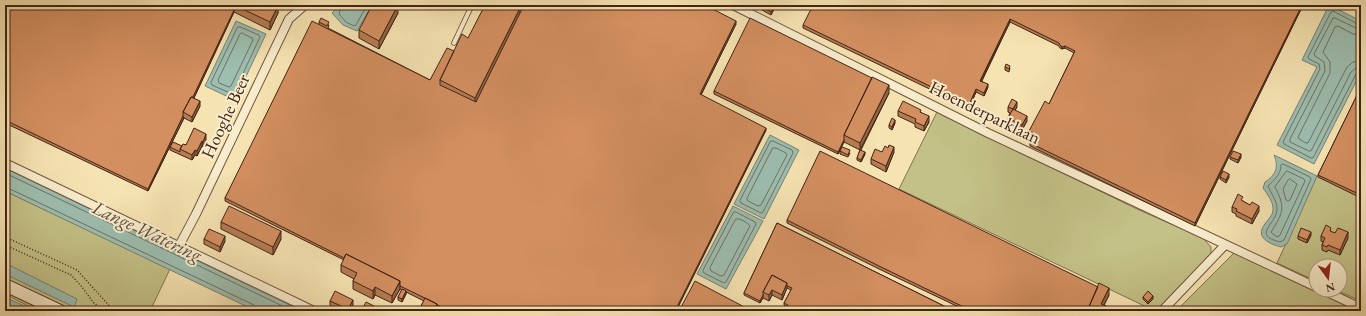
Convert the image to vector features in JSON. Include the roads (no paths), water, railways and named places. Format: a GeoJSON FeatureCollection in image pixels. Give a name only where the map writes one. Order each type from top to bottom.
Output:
{"type":"FeatureCollection","features":[{"type":"Feature","properties":{"kind":"street","name":"Hooghe Beer"},"geometry":{"type":"LineString","coordinates":[[179,246],[196,214],[289,19],[305,5]]}},
{"type":"Feature","properties":{"kind":"street","name":"Hoenderparklaan"},"geometry":{"type":"LineString","coordinates":[[733,5],[988,133],[1308,283]]}},
{"type":"Feature","properties":{"kind":"street"},"geometry":{"type":"LineString","coordinates":[[5,163],[314,311]]}},
{"type":"Feature","properties":{"kind":"street"},"geometry":{"type":"LineString","coordinates":[[1162,311],[1225,244]]}},
{"type":"Feature","properties":{"kind":"street"},"geometry":{"type":"LineString","coordinates":[[5,285],[60,311]]}},
{"type":"Feature","properties":{"kind":"street"},"geometry":{"type":"LineString","coordinates":[[1340,298],[1361,308]]}},
{"type":"Feature","properties":{"kind":"lane"},"geometry":{"type":"LineString","coordinates":[[454,43],[472,5]]}},
{"type":"Feature","properties":{"kind":"water"},"geometry":{"type":"Polygon","coordinates":[[[340,5],[372,5],[357,31],[343,25],[332,13],[340,5]]]}},
{"type":"Feature","properties":{"kind":"water"},"geometry":{"type":"Polygon","coordinates":[[[1329,5],[1361,21],[1361,72],[1314,164],[1277,145],[1317,67],[1302,60],[1329,5]]]}},
{"type":"Feature","properties":{"kind":"water"},"geometry":{"type":"Polygon","coordinates":[[[236,21],[266,34],[235,100],[205,86],[236,21]]]}},
{"type":"Feature","properties":{"kind":"water"},"geometry":{"type":"Polygon","coordinates":[[[770,135],[799,150],[764,219],[734,204],[770,135]]]}},
{"type":"Feature","properties":{"kind":"water"},"geometry":{"type":"Polygon","coordinates":[[[1274,155],[1317,176],[1287,244],[1281,247],[1266,241],[1261,231],[1273,211],[1271,201],[1263,188],[1265,182],[1272,177],[1276,170],[1276,159],[1274,155]]]}},
{"type":"Feature","properties":{"kind":"water"},"geometry":{"type":"Polygon","coordinates":[[[5,168],[302,311],[256,311],[5,191],[5,168]]]}},
{"type":"Feature","properties":{"kind":"water"},"geometry":{"type":"Polygon","coordinates":[[[733,206],[763,221],[726,289],[697,274],[733,206]]]}},
{"type":"Feature","properties":{"kind":"water"},"geometry":{"type":"Polygon","coordinates":[[[5,263],[77,299],[74,307],[5,274],[5,263]]]}},
{"type":"Feature","properties":{"kind":"water"},"geometry":{"type":"Polygon","coordinates":[[[5,297],[36,311],[20,311],[5,304],[5,297]]]}},
{"type":"Feature","properties":{"kind":"water label","name":"Lange Watering"},"geometry":{"type":"Point","coordinates":[147,231]}}]}
